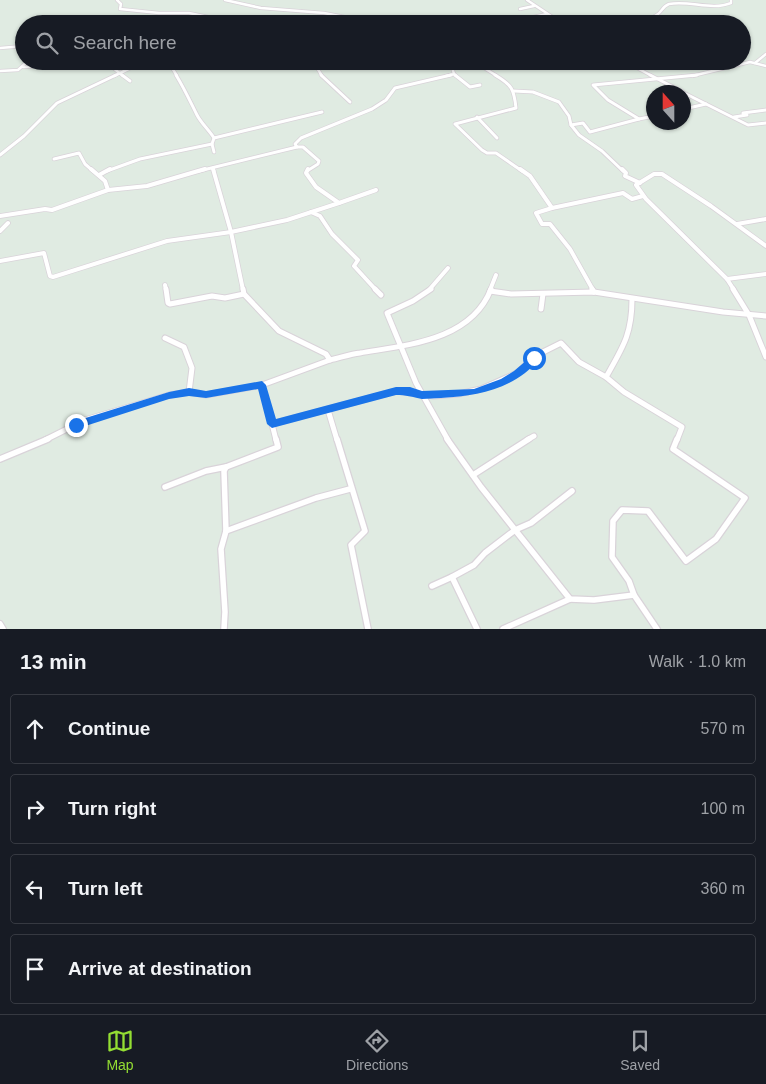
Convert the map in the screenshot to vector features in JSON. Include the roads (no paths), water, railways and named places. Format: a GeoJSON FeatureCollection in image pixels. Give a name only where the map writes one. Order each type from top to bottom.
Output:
{"type":"FeatureCollection","features":[{"type":"Feature","properties":{"kind":"street"},"geometry":{"type":"LineString","coordinates":[[117,0],[121,4],[120,9],[199,15]]}},
{"type":"Feature","properties":{"kind":"street"},"geometry":{"type":"LineString","coordinates":[[225,0],[261,8],[334,15]]}},
{"type":"Feature","properties":{"kind":"street"},"geometry":{"type":"LineString","coordinates":[[527,0],[547,14]]}},
{"type":"Feature","properties":{"kind":"street"},"geometry":{"type":"LineString","coordinates":[[657,15],[666,4],[683,2],[711,6],[726,5],[731,2],[730,0]]}},
{"type":"Feature","properties":{"kind":"street"},"geometry":{"type":"LineString","coordinates":[[520,9],[534,6]]}},
{"type":"Feature","properties":{"kind":"street"},"geometry":{"type":"LineString","coordinates":[[542,15],[547,14]]}},
{"type":"Feature","properties":{"kind":"street"},"geometry":{"type":"LineString","coordinates":[[0,48],[15,47]]}},
{"type":"Feature","properties":{"kind":"street"},"geometry":{"type":"LineString","coordinates":[[755,63],[766,54]]}},
{"type":"Feature","properties":{"kind":"street"},"geometry":{"type":"LineString","coordinates":[[751,62],[766,66]]}},
{"type":"Feature","properties":{"kind":"street"},"geometry":{"type":"LineString","coordinates":[[0,71],[18,70]]}},
{"type":"Feature","properties":{"kind":"street"},"geometry":{"type":"LineString","coordinates":[[117,70],[130,81]]}},
{"type":"Feature","properties":{"kind":"street"},"geometry":{"type":"LineString","coordinates":[[0,155],[24,136],[57,103],[128,70]]}},
{"type":"Feature","properties":{"kind":"street"},"geometry":{"type":"LineString","coordinates":[[173,70],[188,94],[198,117],[206,125],[214,138]]}},
{"type":"Feature","properties":{"kind":"street"},"geometry":{"type":"LineString","coordinates":[[318,70],[350,102]]}},
{"type":"Feature","properties":{"kind":"street"},"geometry":{"type":"LineString","coordinates":[[453,70],[454,74],[470,87],[480,85]]}},
{"type":"Feature","properties":{"kind":"street"},"geometry":{"type":"LineString","coordinates":[[487,70],[507,82],[514,91],[516,108],[464,120],[455,124],[482,150],[487,153],[496,153],[530,176],[552,208]]}},
{"type":"Feature","properties":{"kind":"street"},"geometry":{"type":"LineString","coordinates":[[640,70],[668,85]]}},
{"type":"Feature","properties":{"kind":"street"},"geometry":{"type":"LineString","coordinates":[[638,119],[608,101],[593,85],[658,80],[717,70]]}},
{"type":"Feature","properties":{"kind":"street"},"geometry":{"type":"LineString","coordinates":[[297,147],[295,144],[301,138],[372,109],[386,100],[395,88],[454,74]]}},
{"type":"Feature","properties":{"kind":"street"},"geometry":{"type":"LineString","coordinates":[[514,91],[533,92],[559,102],[567,101]]}},
{"type":"Feature","properties":{"kind":"street"},"geometry":{"type":"LineString","coordinates":[[691,97],[748,125],[766,123]]}},
{"type":"Feature","properties":{"kind":"street"},"geometry":{"type":"LineString","coordinates":[[608,101],[614,100]]}},
{"type":"Feature","properties":{"kind":"street"},"geometry":{"type":"LineString","coordinates":[[559,102],[569,116],[571,125],[579,135],[602,151],[626,172],[625,176],[640,183]]}},
{"type":"Feature","properties":{"kind":"street"},"geometry":{"type":"LineString","coordinates":[[691,107],[706,104]]}},
{"type":"Feature","properties":{"kind":"street"},"geometry":{"type":"LineString","coordinates":[[734,117],[747,115],[743,113],[766,110]]}},
{"type":"Feature","properties":{"kind":"street"},"geometry":{"type":"LineString","coordinates":[[214,138],[322,112]]}},
{"type":"Feature","properties":{"kind":"street"},"geometry":{"type":"LineString","coordinates":[[477,117],[497,138]]}},
{"type":"Feature","properties":{"kind":"street"},"geometry":{"type":"LineString","coordinates":[[571,125],[583,123],[590,132],[646,118]]}},
{"type":"Feature","properties":{"kind":"street"},"geometry":{"type":"LineString","coordinates":[[214,138],[212,144],[214,152]]}},
{"type":"Feature","properties":{"kind":"street"},"geometry":{"type":"LineString","coordinates":[[99,175],[112,167],[138,158],[212,144]]}},
{"type":"Feature","properties":{"kind":"street"},"geometry":{"type":"LineString","coordinates":[[0,216],[45,209],[52,210],[108,190],[147,186],[174,177],[297,147],[303,147],[319,162],[307,170],[306,173],[316,187],[339,203]]}},
{"type":"Feature","properties":{"kind":"street"},"geometry":{"type":"LineString","coordinates":[[54,159],[79,153],[84,163],[99,175],[108,186],[108,190]]}},
{"type":"Feature","properties":{"kind":"street"},"geometry":{"type":"LineString","coordinates":[[213,168],[231,232],[244,294],[279,330],[326,354],[330,360]]}},
{"type":"Feature","properties":{"kind":"street"},"geometry":{"type":"LineString","coordinates":[[766,246],[737,224],[662,174],[654,174],[636,185],[643,196],[727,279],[749,315],[766,357]]}},
{"type":"Feature","properties":{"kind":"street"},"geometry":{"type":"LineString","coordinates":[[0,262],[44,253],[50,276],[53,277],[167,241],[231,232],[288,220],[376,190]]}},
{"type":"Feature","properties":{"kind":"street"},"geometry":{"type":"LineString","coordinates":[[594,292],[570,249],[550,224],[542,224],[536,213],[623,193],[632,199],[643,196]]}},
{"type":"Feature","properties":{"kind":"street"},"geometry":{"type":"LineString","coordinates":[[311,212],[320,216],[332,234],[358,260],[354,266],[381,295]]}},
{"type":"Feature","properties":{"kind":"street"},"geometry":{"type":"LineString","coordinates":[[737,224],[766,219]]}},
{"type":"Feature","properties":{"kind":"street"},"geometry":{"type":"LineString","coordinates":[[0,231],[8,223]]}},
{"type":"Feature","properties":{"kind":"street"},"geometry":{"type":"LineString","coordinates":[[448,268],[422,296],[400,309],[387,312],[400,348],[422,395],[453,448],[570,599]]}},
{"type":"Feature","properties":{"kind":"street"},"geometry":{"type":"LineString","coordinates":[[727,279],[766,274]]}},
{"type":"Feature","properties":{"kind":"street"},"geometry":{"type":"LineString","coordinates":[[0,459],[55,436],[86,420],[169,396],[189,392],[206,395],[262,385],[330,360],[364,352],[400,348],[439,336],[464,324],[477,312],[490,291],[496,275]]}},
{"type":"Feature","properties":{"kind":"street"},"geometry":{"type":"LineString","coordinates":[[165,285],[168,303],[170,304],[212,296],[225,298],[244,294]]}},
{"type":"Feature","properties":{"kind":"street"},"geometry":{"type":"LineString","coordinates":[[490,291],[511,294],[594,292],[632,299],[766,316]]}},
{"type":"Feature","properties":{"kind":"street"},"geometry":{"type":"LineString","coordinates":[[541,309],[543,294]]}},
{"type":"Feature","properties":{"kind":"street"},"geometry":{"type":"LineString","coordinates":[[606,377],[627,341],[632,317],[632,299]]}},
{"type":"Feature","properties":{"kind":"street"},"geometry":{"type":"LineString","coordinates":[[165,338],[184,347],[192,368],[189,392]]}},
{"type":"Feature","properties":{"kind":"street"},"geometry":{"type":"LineString","coordinates":[[272,424],[396,391],[410,391],[422,395],[474,392],[491,387],[517,374],[534,358],[561,343],[580,362],[606,377],[627,394],[667,416],[682,427],[673,449],[745,498],[716,539],[686,561],[648,510],[622,510],[613,521],[612,557],[629,581],[634,595],[657,629]]}},
{"type":"Feature","properties":{"kind":"street"},"geometry":{"type":"LineString","coordinates":[[164,486],[214,468],[226,467],[278,447],[262,385]]}},
{"type":"Feature","properties":{"kind":"street"},"geometry":{"type":"LineString","coordinates":[[328,410],[364,531],[351,545],[368,629]]}},
{"type":"Feature","properties":{"kind":"street"},"geometry":{"type":"LineString","coordinates":[[473,475],[534,436]]}},
{"type":"Feature","properties":{"kind":"street"},"geometry":{"type":"LineString","coordinates":[[224,629],[225,612],[221,549],[226,531],[224,481],[226,467]]}},
{"type":"Feature","properties":{"kind":"street"},"geometry":{"type":"LineString","coordinates":[[226,531],[316,498],[350,489]]}},
{"type":"Feature","properties":{"kind":"street"},"geometry":{"type":"LineString","coordinates":[[432,586],[474,565],[485,553],[515,530],[531,523],[572,491]]}},
{"type":"Feature","properties":{"kind":"street"},"geometry":{"type":"LineString","coordinates":[[452,577],[477,629]]}},
{"type":"Feature","properties":{"kind":"street"},"geometry":{"type":"LineString","coordinates":[[503,629],[570,599],[586,601],[634,595]]}},
{"type":"Feature","properties":{"kind":"street"},"geometry":{"type":"LineString","coordinates":[[0,624],[3,629]]}}]}
